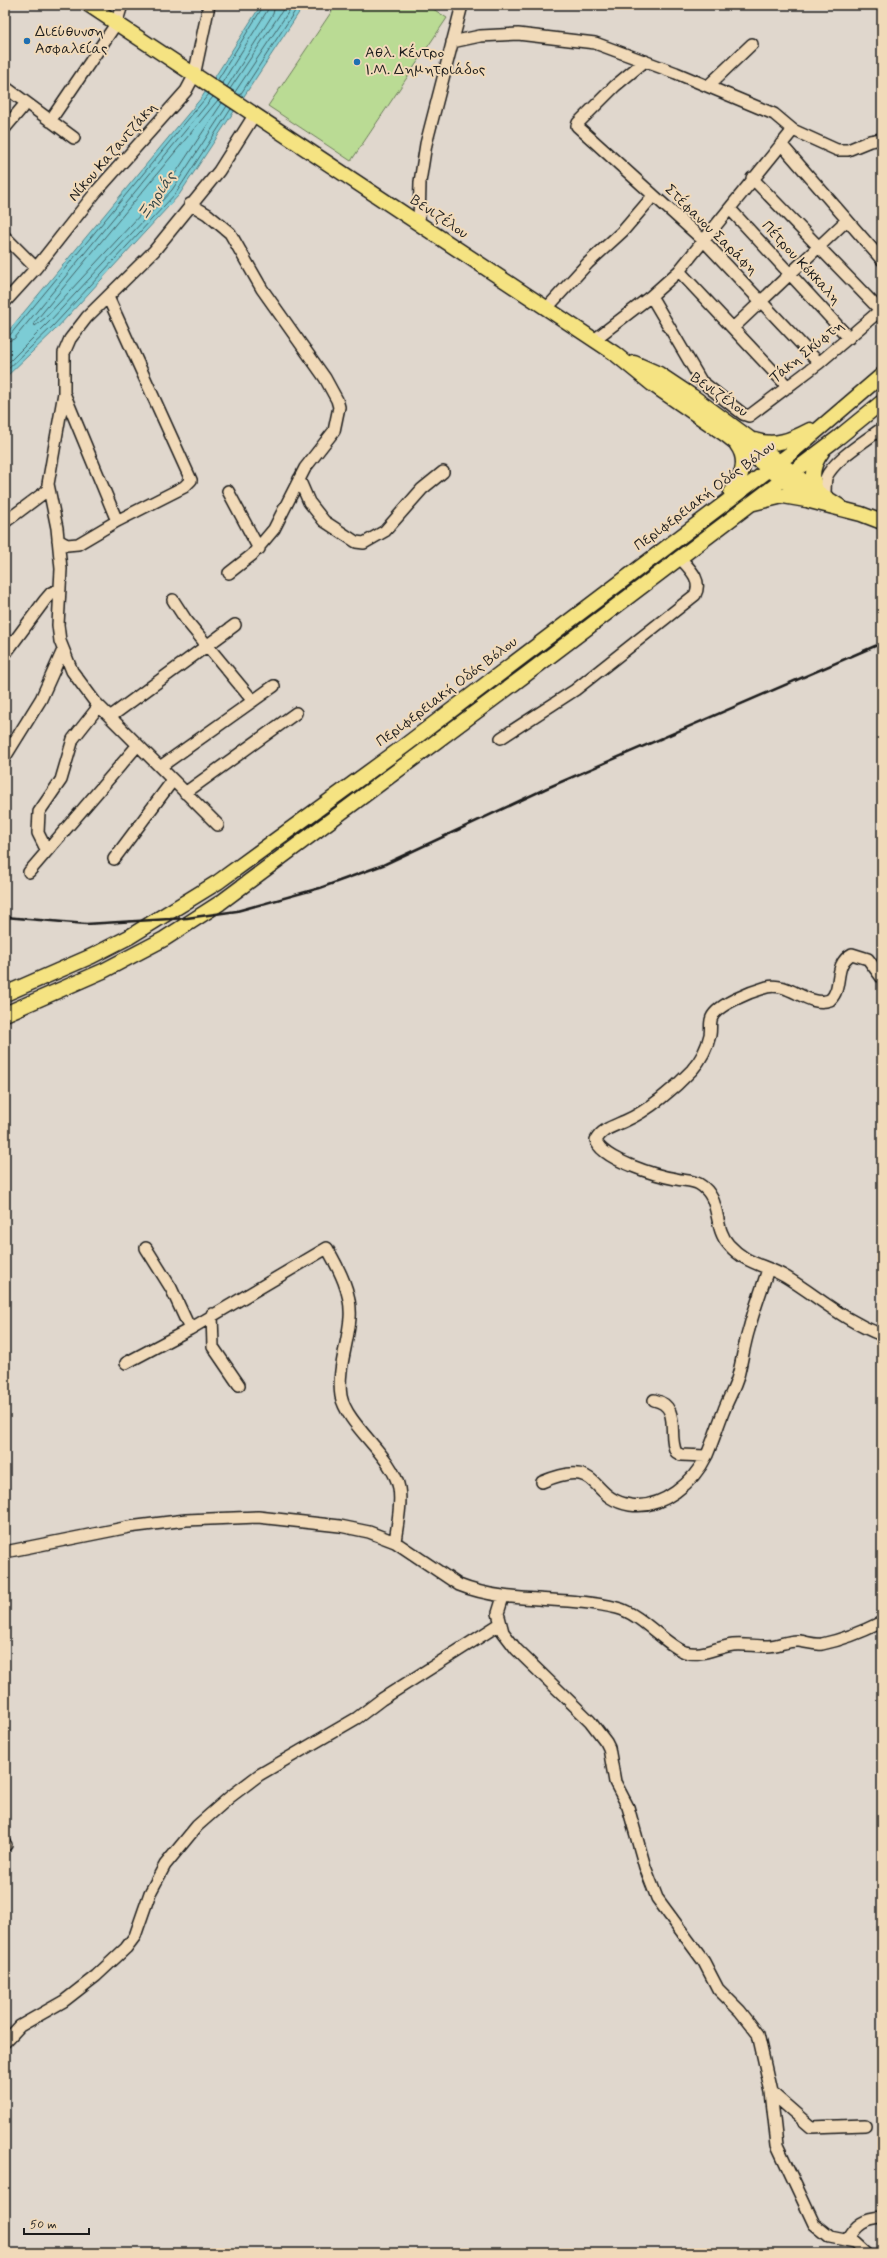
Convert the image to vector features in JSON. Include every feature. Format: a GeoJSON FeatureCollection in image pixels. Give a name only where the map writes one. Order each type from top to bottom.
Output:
{"type":"FeatureCollection","features":[{"type":"Feature","properties":{"kind":"main road"},"geometry":{"type":"LineString","coordinates":[[88,5],[197,78]]}},
{"type":"Feature","properties":{"kind":"main road","name":"Βενιζέλου"},"geometry":{"type":"LineString","coordinates":[[197,78],[250,111],[614,353],[652,384],[734,441],[774,465]]}},
{"type":"Feature","properties":{"kind":"main road","name":"Βενιζέλου"},"geometry":{"type":"LineString","coordinates":[[614,353],[659,374],[749,438],[774,465]]}},
{"type":"Feature","properties":{"kind":"main road","name":"Περιφερειακή Οδός Βόλου"},"geometry":{"type":"LineString","coordinates":[[5,994],[92,956],[123,940],[218,882],[403,747],[774,465],[837,415],[882,375]]}},
{"type":"Feature","properties":{"kind":"main road"},"geometry":{"type":"LineString","coordinates":[[5,1014],[51,996],[110,968],[164,939],[220,903],[493,700],[824,448],[882,402]]}},
{"type":"Feature","properties":{"kind":"main road"},"geometry":{"type":"LineString","coordinates":[[749,438],[766,443],[781,442],[800,436],[837,415]]}},
{"type":"Feature","properties":{"kind":"main road"},"geometry":{"type":"LineString","coordinates":[[726,500],[741,477],[744,466],[742,455],[734,441]]}},
{"type":"Feature","properties":{"kind":"main road"},"geometry":{"type":"LineString","coordinates":[[818,497],[813,482],[813,471],[816,460],[824,448]]}},
{"type":"Feature","properties":{"kind":"main road"},"geometry":{"type":"LineString","coordinates":[[774,465],[818,497],[843,509],[882,522]]}},
{"type":"Feature","properties":{"kind":"main road"},"geometry":{"type":"LineString","coordinates":[[747,506],[783,496],[818,497]]}},
{"type":"Feature","properties":{"kind":"street"},"geometry":{"type":"LineString","coordinates":[[50,121],[116,24],[122,5]]}},
{"type":"Feature","properties":{"kind":"street","name":"Νίκου Καζαντζάκη"},"geometry":{"type":"LineString","coordinates":[[5,302],[36,268],[96,192],[197,78],[200,38],[209,5]]}},
{"type":"Feature","properties":{"kind":"street"},"geometry":{"type":"LineString","coordinates":[[419,224],[420,182],[423,158],[462,5]]}},
{"type":"Feature","properties":{"kind":"street"},"geometry":{"type":"LineString","coordinates":[[452,42],[480,36],[518,34],[548,36],[602,44],[774,114],[793,130],[823,145],[840,151],[848,150],[870,141],[882,139]]}},
{"type":"Feature","properties":{"kind":"street"},"geometry":{"type":"LineString","coordinates":[[708,86],[752,44]]}},
{"type":"Feature","properties":{"kind":"street","name":"Στέφανου Σαράφη"},"geometry":{"type":"LineString","coordinates":[[644,62],[615,86],[577,125],[704,241],[819,363]]}},
{"type":"Feature","properties":{"kind":"street"},"geometry":{"type":"LineString","coordinates":[[5,87],[74,138]]}},
{"type":"Feature","properties":{"kind":"street"},"geometry":{"type":"LineString","coordinates":[[5,128],[26,103]]}},
{"type":"Feature","properties":{"kind":"street"},"geometry":{"type":"LineString","coordinates":[[218,825],[99,706],[72,671],[63,650],[58,625],[61,569],[58,540],[48,490],[49,476],[64,393],[64,353],[68,344],[79,327],[154,251],[231,154],[250,111]]}},
{"type":"Feature","properties":{"kind":"street"},"geometry":{"type":"LineString","coordinates":[[594,340],[651,296],[679,271],[730,209],[752,178],[793,130]]}},
{"type":"Feature","properties":{"kind":"street"},"geometry":{"type":"LineString","coordinates":[[781,144],[882,260]]}},
{"type":"Feature","properties":{"kind":"street"},"geometry":{"type":"LineString","coordinates":[[752,178],[819,245]]}},
{"type":"Feature","properties":{"kind":"street"},"geometry":{"type":"LineString","coordinates":[[546,308],[588,263],[623,231],[653,196]]}},
{"type":"Feature","properties":{"kind":"street"},"geometry":{"type":"LineString","coordinates":[[190,204],[206,214],[230,233],[258,283],[315,363],[337,400],[338,412],[334,431],[305,468],[279,522],[259,549],[228,573]]}},
{"type":"Feature","properties":{"kind":"street","name":"Πέτρου Κόκκαλη"},"geometry":{"type":"LineString","coordinates":[[730,209],[790,272],[849,338]]}},
{"type":"Feature","properties":{"kind":"street"},"geometry":{"type":"LineString","coordinates":[[732,328],[847,220]]}},
{"type":"Feature","properties":{"kind":"street"},"geometry":{"type":"LineString","coordinates":[[5,237],[36,268]]}},
{"type":"Feature","properties":{"kind":"street","name":"Τάκη Σκύφτη"},"geometry":{"type":"LineString","coordinates":[[651,296],[701,381],[710,390],[748,416],[819,363],[877,314],[878,307],[819,245]]}},
{"type":"Feature","properties":{"kind":"street"},"geometry":{"type":"LineString","coordinates":[[679,271],[788,386]]}},
{"type":"Feature","properties":{"kind":"street"},"geometry":{"type":"LineString","coordinates":[[58,540],[68,545],[75,545],[117,521],[184,488],[191,480],[108,297]]}},
{"type":"Feature","properties":{"kind":"street"},"geometry":{"type":"LineString","coordinates":[[64,393],[117,521]]}},
{"type":"Feature","properties":{"kind":"street"},"geometry":{"type":"LineString","coordinates":[[818,497],[829,472],[844,457],[882,428]]}},
{"type":"Feature","properties":{"kind":"street"},"geometry":{"type":"LineString","coordinates":[[299,480],[309,502],[324,521],[356,542],[364,543],[385,531],[422,489],[443,472]]}},
{"type":"Feature","properties":{"kind":"street"},"geometry":{"type":"LineString","coordinates":[[5,522],[48,490]]}},
{"type":"Feature","properties":{"kind":"street"},"geometry":{"type":"LineString","coordinates":[[228,490],[259,549]]}},
{"type":"Feature","properties":{"kind":"street"},"geometry":{"type":"LineString","coordinates":[[501,738],[575,690],[695,595],[698,587],[696,578],[679,557]]}},
{"type":"Feature","properties":{"kind":"street"},"geometry":{"type":"LineString","coordinates":[[5,654],[51,593],[60,589]]}},
{"type":"Feature","properties":{"kind":"street"},"geometry":{"type":"LineString","coordinates":[[173,600],[207,645],[253,701]]}},
{"type":"Feature","properties":{"kind":"street"},"geometry":{"type":"LineString","coordinates":[[110,717],[235,625]]}},
{"type":"Feature","properties":{"kind":"street"},"geometry":{"type":"LineString","coordinates":[[5,757],[41,699],[63,650]]}},
{"type":"Feature","properties":{"kind":"street"},"geometry":{"type":"LineString","coordinates":[[160,767],[274,686]]}},
{"type":"Feature","properties":{"kind":"street"},"geometry":{"type":"LineString","coordinates":[[47,851],[38,833],[39,812],[61,780],[73,740],[99,706]]}},
{"type":"Feature","properties":{"kind":"street"},"geometry":{"type":"LineString","coordinates":[[185,793],[296,713]]}},
{"type":"Feature","properties":{"kind":"street"},"geometry":{"type":"LineString","coordinates":[[29,872],[138,746]]}},
{"type":"Feature","properties":{"kind":"street"},"geometry":{"type":"LineString","coordinates":[[114,859],[173,780]]}},
{"type":"Feature","properties":{"kind":"street"},"geometry":{"type":"LineString","coordinates":[[882,978],[868,959],[852,954],[843,960],[840,967],[836,991],[830,1000],[820,1002],[776,986],[767,987],[726,1004],[715,1011],[711,1019],[710,1034],[705,1050],[692,1070],[644,1113],[603,1131],[596,1140],[599,1146],[625,1163],[675,1179],[694,1181],[701,1185],[715,1202],[720,1229],[725,1241],[742,1258],[791,1280],[843,1317],[882,1336]]}},
{"type":"Feature","properties":{"kind":"street"},"geometry":{"type":"LineString","coordinates":[[146,1248],[168,1283],[190,1329]]}},
{"type":"Feature","properties":{"kind":"street"},"geometry":{"type":"LineString","coordinates":[[126,1363],[190,1329],[212,1314],[327,1248],[338,1266],[350,1303],[350,1321],[341,1374],[342,1397],[351,1417],[377,1448],[398,1484],[399,1506],[395,1542]]}},
{"type":"Feature","properties":{"kind":"street"},"geometry":{"type":"LineString","coordinates":[[542,1482],[567,1473],[582,1474],[623,1504],[643,1506],[663,1499],[684,1486],[706,1456],[738,1378],[748,1329],[768,1269]]}},
{"type":"Feature","properties":{"kind":"street"},"geometry":{"type":"LineString","coordinates":[[212,1314],[213,1347],[239,1385]]}},
{"type":"Feature","properties":{"kind":"street"},"geometry":{"type":"LineString","coordinates":[[654,1400],[662,1403],[672,1416],[672,1441],[676,1452],[681,1455],[706,1456]]}},
{"type":"Feature","properties":{"kind":"street"},"geometry":{"type":"LineString","coordinates":[[5,1552],[136,1526],[186,1520],[258,1517],[340,1526],[369,1532],[395,1542],[459,1585],[503,1597],[562,1600],[619,1608],[651,1626],[680,1650],[687,1653],[701,1653],[731,1645],[754,1644],[767,1646],[798,1641],[821,1644],[869,1629],[882,1622]]}},
{"type":"Feature","properties":{"kind":"street"},"geometry":{"type":"LineString","coordinates":[[503,1597],[498,1612],[503,1632],[516,1648],[590,1721],[606,1742],[615,1782],[628,1807],[644,1867],[657,1898],[704,1962],[718,1989],[756,2030],[760,2040],[771,2092],[777,2145],[814,2224],[830,2236],[855,2242],[867,2253]]}},
{"type":"Feature","properties":{"kind":"street"},"geometry":{"type":"LineString","coordinates":[[5,2042],[20,2026],[64,2001],[96,1976],[126,1948],[135,1936],[150,1893],[165,1865],[197,1826],[230,1797],[259,1775],[357,1718],[382,1699],[472,1644],[500,1624]]}},
{"type":"Feature","properties":{"kind":"street"},"geometry":{"type":"LineString","coordinates":[[771,2092],[811,2127],[865,2125]]}},
{"type":"Feature","properties":{"kind":"street"},"geometry":{"type":"LineString","coordinates":[[847,2240],[858,2224],[872,2219],[882,2218]]}},
{"type":"Feature","properties":{"kind":"green space","name":"Αθλ. Κέντρο Ι.Μ. Δημητριάδος"},"geometry":{"type":"Polygon","coordinates":[[[336,5],[427,5],[447,18],[351,161],[268,106],[336,5]]]}},
{"type":"Feature","properties":{"kind":"water","name":"Ξηριάς"},"geometry":{"type":"Polygon","coordinates":[[[261,5],[304,5],[179,195],[56,329],[5,378],[5,335],[202,97],[261,5]]]}},
{"type":"Feature","properties":{"kind":"railway"},"geometry":{"type":"LineString","coordinates":[[5,917],[86,924],[187,918],[237,911],[320,888],[383,865],[547,788],[882,643]]}},
{"type":"Feature","properties":{"kind":"place","name":"Διεύθυνση Ασφαλείας"},"geometry":{"type":"Point","coordinates":[27,41]}},
{"type":"Feature","properties":{"kind":"place","name":"Αθλ. Κέντρο Ι.Μ. Δημητριάδος"},"geometry":{"type":"Point","coordinates":[357,62]}}]}
